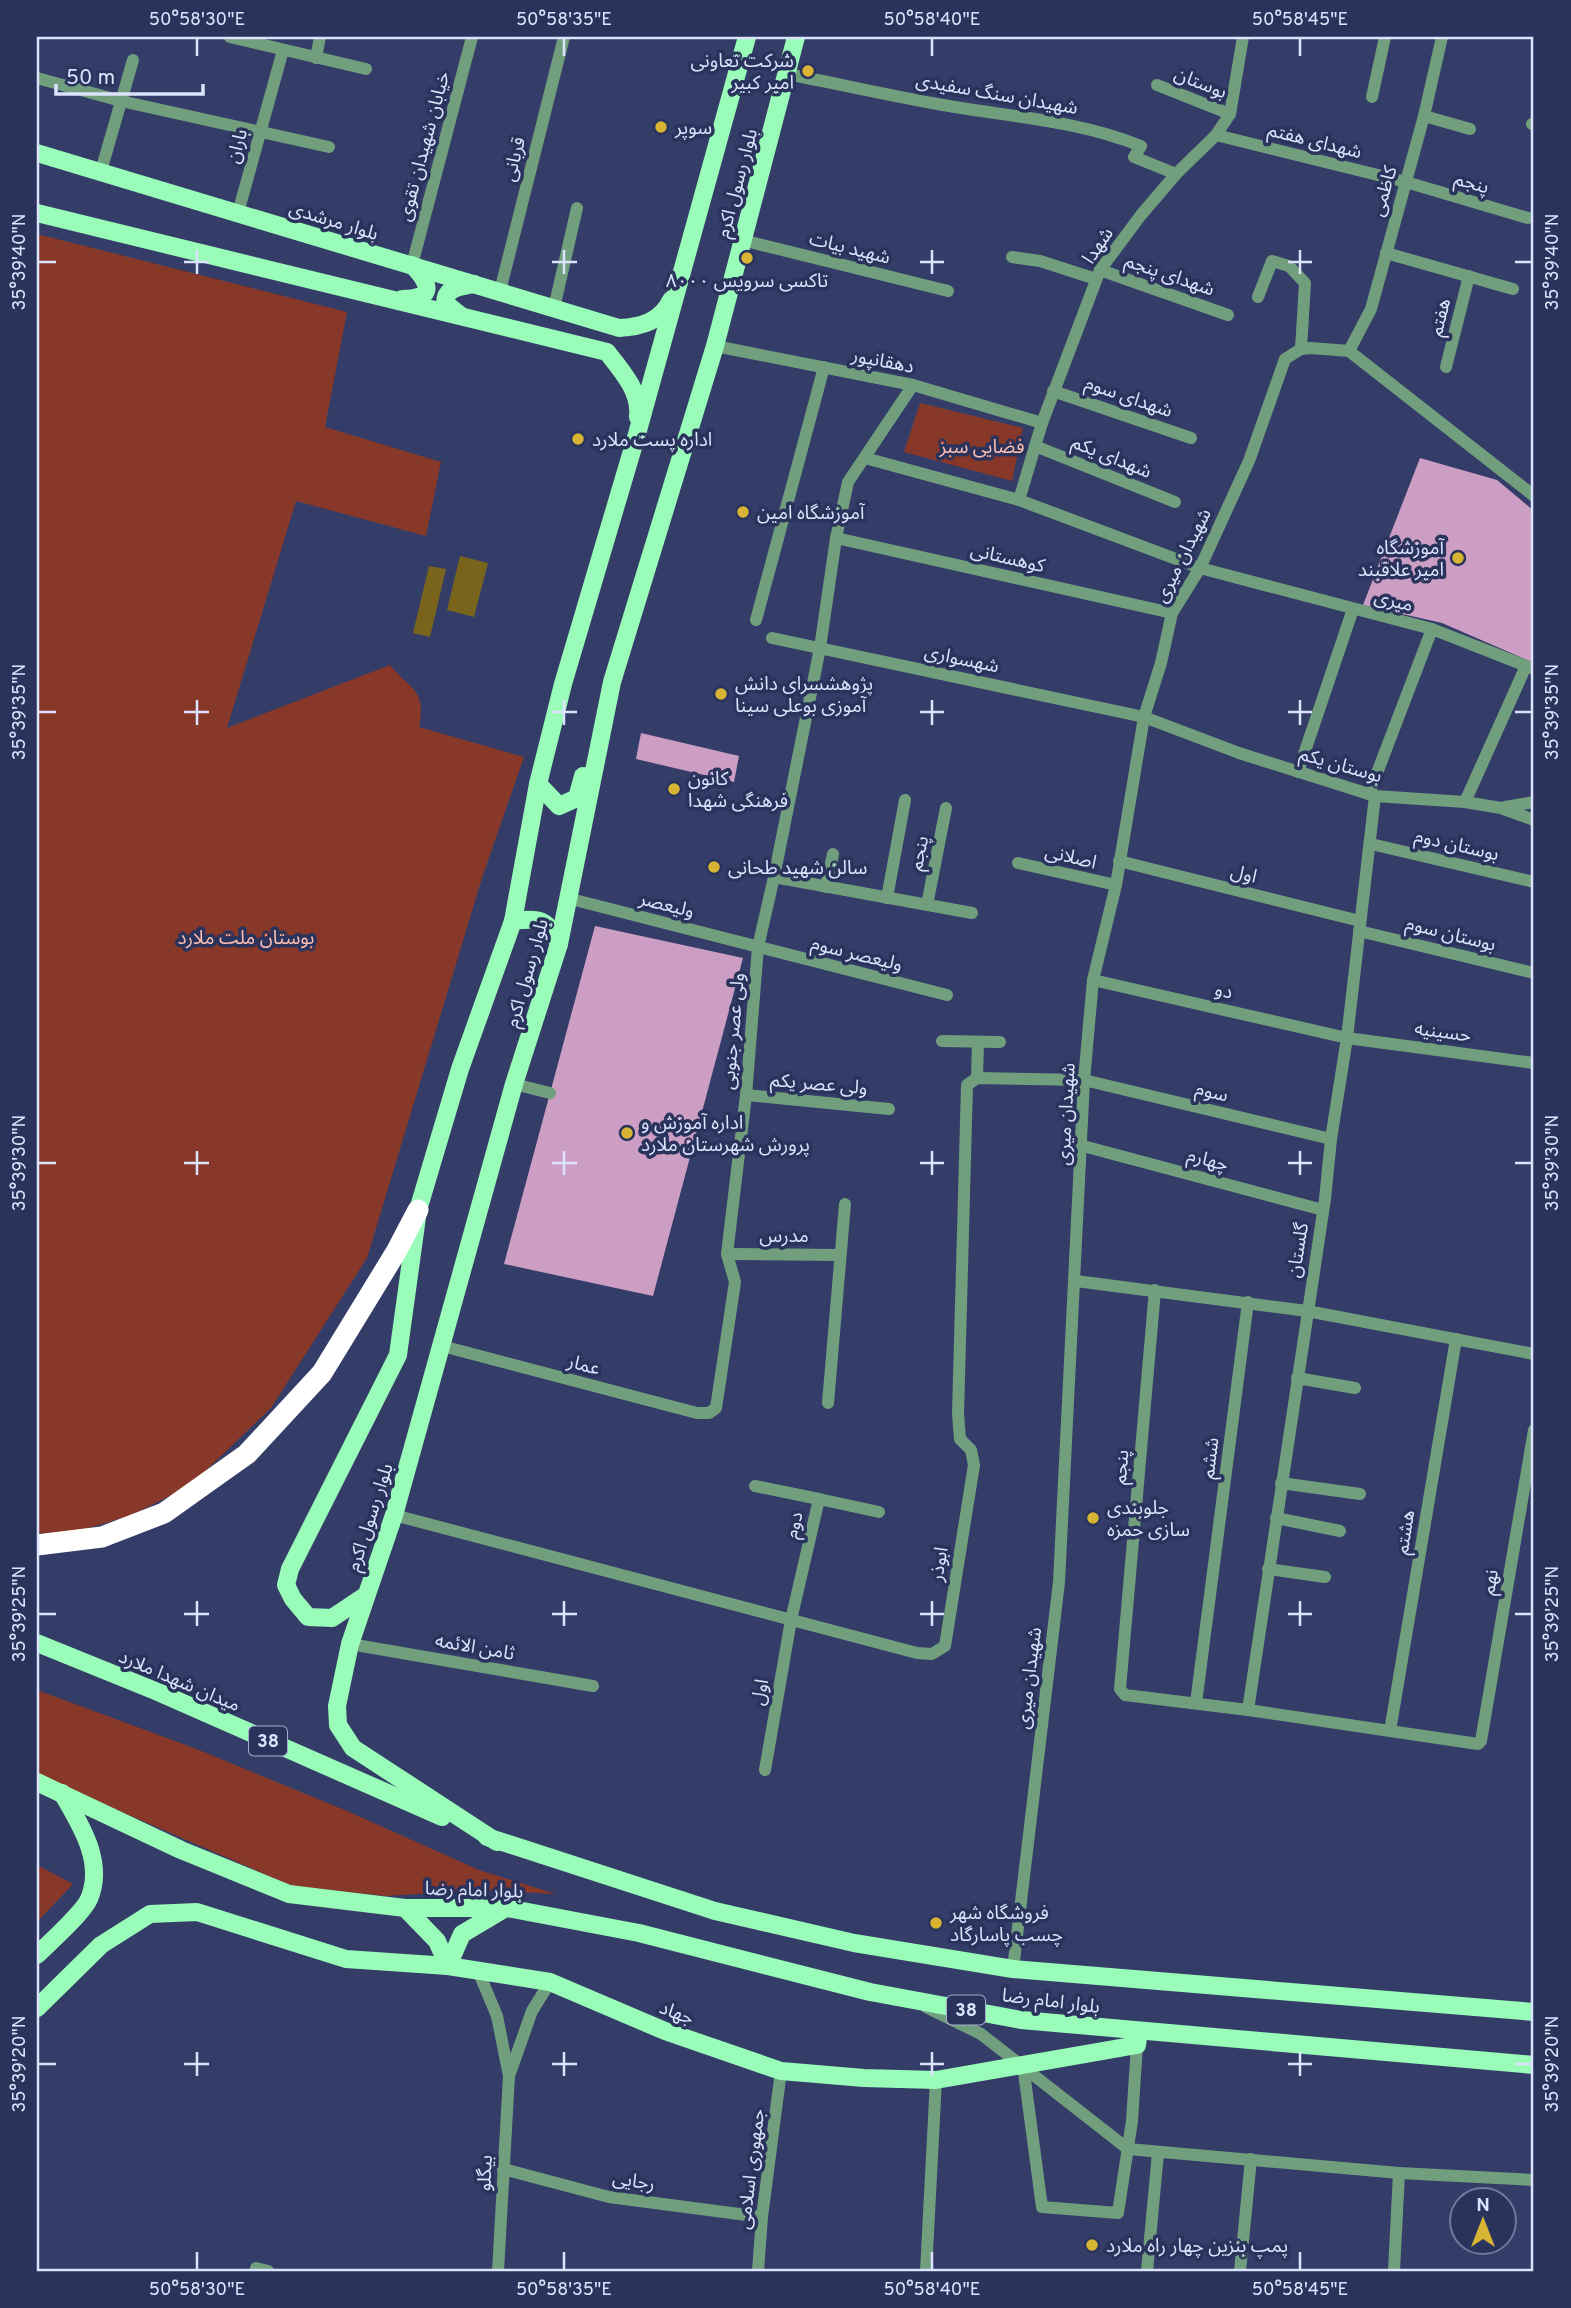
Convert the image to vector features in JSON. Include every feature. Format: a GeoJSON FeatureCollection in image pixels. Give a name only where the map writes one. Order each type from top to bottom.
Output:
{"type":"FeatureCollection","features":[{"type":"Feature","properties":{"kind":"highway"},"geometry":{"type":"LineString","coordinates":[[37,1545],[102,1537],[164,1513],[247,1454],[322,1373],[396,1252],[418,1210]]}},
{"type":"Feature","properties":{"kind":"main road","name":"بلوار رسول اکرم"},"geometry":{"type":"LineString","coordinates":[[365,1596],[332,1618],[308,1617],[293,1599],[286,1585],[290,1569],[398,1354],[418,1210],[460,1069],[513,921],[538,784],[562,684],[637,433],[747,37]]}},
{"type":"Feature","properties":{"kind":"main road","name":"بلوار رسول اکرم"},"geometry":{"type":"LineString","coordinates":[[497,1842],[353,1748],[338,1725],[337,1706],[350,1644],[394,1514],[514,1084],[559,944],[612,682],[715,346],[796,37]]}},
{"type":"Feature","properties":{"kind":"main road","name":"بلوار مرشدی"},"geometry":{"type":"LineString","coordinates":[[37,153],[619,328],[638,327],[666,312],[680,281]]}},
{"type":"Feature","properties":{"kind":"main road"},"geometry":{"type":"LineString","coordinates":[[37,213],[607,352],[622,370],[640,404],[637,433]]}},
{"type":"Feature","properties":{"kind":"main road"},"geometry":{"type":"LineString","coordinates":[[388,299],[420,298],[425,294],[428,286],[426,279],[412,265]]}},
{"type":"Feature","properties":{"kind":"main road"},"geometry":{"type":"LineString","coordinates":[[467,319],[445,303],[445,296],[450,290],[474,284]]}},
{"type":"Feature","properties":{"kind":"main road"},"geometry":{"type":"LineString","coordinates":[[538,784],[559,806],[577,798],[612,682]]}},
{"type":"Feature","properties":{"kind":"main road"},"geometry":{"type":"LineString","coordinates":[[513,921],[537,919],[551,928],[559,944]]}},
{"type":"Feature","properties":{"kind":"main road","name":"میدان شهدا ملارد"},"geometry":{"type":"LineString","coordinates":[[37,1643],[158,1692],[497,1842]]}},
{"type":"Feature","properties":{"kind":"main road","name":"38"},"geometry":{"type":"LineString","coordinates":[[37,1782],[181,1850],[289,1894],[405,1908]]}},
{"type":"Feature","properties":{"kind":"main road"},"geometry":{"type":"LineString","coordinates":[[37,1955],[88,1901],[93,1881],[94,1865],[85,1832],[62,1793]]}},
{"type":"Feature","properties":{"kind":"main road","name":"بلوار امام رضا"},"geometry":{"type":"LineString","coordinates":[[497,1842],[715,1911],[854,1943],[1013,1969],[1534,2012]]}},
{"type":"Feature","properties":{"kind":"main road"},"geometry":{"type":"LineString","coordinates":[[405,1908],[437,1941],[448,1966]]}},
{"type":"Feature","properties":{"kind":"main road","name":"بلوار امام رضا"},"geometry":{"type":"LineString","coordinates":[[405,1908],[507,1908],[639,1933],[870,1992],[1138,2038],[1534,2065]]}},
{"type":"Feature","properties":{"kind":"main road"},"geometry":{"type":"LineString","coordinates":[[448,1966],[462,1934],[507,1908]]}},
{"type":"Feature","properties":{"kind":"main road","name":"جهاد"},"geometry":{"type":"LineString","coordinates":[[37,2008],[101,1945],[150,1914],[197,1912],[346,1959],[448,1966],[479,1973],[550,1982],[665,2031],[782,2071],[864,2078],[936,2080],[1024,2065],[1138,2038]]}},
{"type":"Feature","properties":{"kind":"street"},"geometry":{"type":"LineString","coordinates":[[230,37],[366,69]]}},
{"type":"Feature","properties":{"kind":"street"},"geometry":{"type":"LineString","coordinates":[[316,58],[320,37]]}},
{"type":"Feature","properties":{"kind":"street","name":"خیابان شهیدان تقوی"},"geometry":{"type":"LineString","coordinates":[[412,265],[472,37]]}},
{"type":"Feature","properties":{"kind":"street","name":"قربانی"},"geometry":{"type":"LineString","coordinates":[[499,291],[564,37]]}},
{"type":"Feature","properties":{"kind":"street","name":"شهدا"},"geometry":{"type":"LineString","coordinates":[[1019,500],[1053,391],[1098,274],[1141,215],[1176,174],[1216,135],[1230,114],[1243,37]]}},
{"type":"Feature","properties":{"kind":"street"},"geometry":{"type":"LineString","coordinates":[[1372,97],[1385,37]]}},
{"type":"Feature","properties":{"kind":"street","name":"کاظمی"},"geometry":{"type":"LineString","coordinates":[[1349,351],[1371,309],[1424,116],[1442,37]]}},
{"type":"Feature","properties":{"kind":"street","name":"باران"},"geometry":{"type":"LineString","coordinates":[[238,213],[283,50]]}},
{"type":"Feature","properties":{"kind":"street"},"geometry":{"type":"LineString","coordinates":[[101,171],[133,60]]}},
{"type":"Feature","properties":{"kind":"street","name":"شهیدان سنگ سفیدی"},"geometry":{"type":"LineString","coordinates":[[786,74],[942,105],[1088,128],[1141,146],[1134,157],[1176,174]]}},
{"type":"Feature","properties":{"kind":"street"},"geometry":{"type":"LineString","coordinates":[[37,78],[121,101],[329,147]]}},
{"type":"Feature","properties":{"kind":"street","name":"بوستان"},"geometry":{"type":"LineString","coordinates":[[1157,85],[1230,114]]}},
{"type":"Feature","properties":{"kind":"street"},"geometry":{"type":"LineString","coordinates":[[1424,116],[1470,129]]}},
{"type":"Feature","properties":{"kind":"street","name":"شهدای هفتم"},"geometry":{"type":"LineString","coordinates":[[1216,135],[1406,182]]}},
{"type":"Feature","properties":{"kind":"street","name":"پنجم"},"geometry":{"type":"LineString","coordinates":[[1406,182],[1528,218]]}},
{"type":"Feature","properties":{"kind":"street"},"geometry":{"type":"LineString","coordinates":[[554,308],[577,208]]}},
{"type":"Feature","properties":{"kind":"street","name":"شهید بیات"},"geometry":{"type":"LineString","coordinates":[[742,240],[948,291]]}},
{"type":"Feature","properties":{"kind":"street"},"geometry":{"type":"LineString","coordinates":[[1386,253],[1513,289]]}},
{"type":"Feature","properties":{"kind":"street","name":"شهدای پنجم"},"geometry":{"type":"LineString","coordinates":[[1012,257],[1098,274],[1228,315]]}},
{"type":"Feature","properties":{"kind":"street"},"geometry":{"type":"LineString","coordinates":[[1258,297],[1272,261],[1289,266],[1305,283],[1301,349],[1349,351],[1534,496]]}},
{"type":"Feature","properties":{"kind":"street","name":"هفتم"},"geometry":{"type":"LineString","coordinates":[[1446,367],[1469,276]]}},
{"type":"Feature","properties":{"kind":"street","name":"دهقانپور"},"geometry":{"type":"LineString","coordinates":[[715,346],[913,384],[1042,423]]}},
{"type":"Feature","properties":{"kind":"street","name":"شهیدان میری"},"geometry":{"type":"LineString","coordinates":[[1013,1969],[1059,1582],[1083,1146],[1084,1080],[1093,980],[1116,886],[1144,717],[1161,663],[1172,613],[1200,569],[1249,461],[1285,359],[1301,349]]}},
{"type":"Feature","properties":{"kind":"street"},"geometry":{"type":"LineString","coordinates":[[756,620],[824,367]]}},
{"type":"Feature","properties":{"kind":"street","name":"ولی عصر جنوبی"},"geometry":{"type":"LineString","coordinates":[[716,1408],[735,1282],[727,1254],[746,1095],[758,947],[820,648],[836,538],[848,482],[913,384]]}},
{"type":"Feature","properties":{"kind":"street","name":"شهدای سوم"},"geometry":{"type":"LineString","coordinates":[[1053,391],[1191,438]]}},
{"type":"Feature","properties":{"kind":"street","name":"شهدای یکم"},"geometry":{"type":"LineString","coordinates":[[1035,446],[1175,502]]}},
{"type":"Feature","properties":{"kind":"street"},"geometry":{"type":"LineString","coordinates":[[865,458],[1019,500],[1200,569]]}},
{"type":"Feature","properties":{"kind":"street","name":"کوهستانی"},"geometry":{"type":"LineString","coordinates":[[836,538],[1172,613]]}},
{"type":"Feature","properties":{"kind":"street","name":"میری"},"geometry":{"type":"LineString","coordinates":[[1200,569],[1432,629],[1530,668]]}},
{"type":"Feature","properties":{"kind":"street"},"geometry":{"type":"LineString","coordinates":[[1298,772],[1353,609]]}},
{"type":"Feature","properties":{"kind":"street","name":"گلستان"},"geometry":{"type":"LineString","coordinates":[[1248,1710],[1324,1210],[1331,1139],[1347,1038],[1371,844],[1372,795],[1432,629]]}},
{"type":"Feature","properties":{"kind":"street","name":"شهسواری"},"geometry":{"type":"LineString","coordinates":[[772,638],[1144,717]]}},
{"type":"Feature","properties":{"kind":"street"},"geometry":{"type":"LineString","coordinates":[[1465,802],[1530,668]]}},
{"type":"Feature","properties":{"kind":"street","name":"بوستان یکم"},"geometry":{"type":"LineString","coordinates":[[1144,717],[1239,753],[1372,795],[1465,802],[1501,808],[1534,820]]}},
{"type":"Feature","properties":{"kind":"street"},"geometry":{"type":"LineString","coordinates":[[887,898],[905,800]]}},
{"type":"Feature","properties":{"kind":"street"},"geometry":{"type":"LineString","coordinates":[[1501,808],[1534,802]]}},
{"type":"Feature","properties":{"kind":"street","name":"پنجم"},"geometry":{"type":"LineString","coordinates":[[927,905],[946,808]]}},
{"type":"Feature","properties":{"kind":"street","name":"بوستان دوم"},"geometry":{"type":"LineString","coordinates":[[1371,844],[1534,882]]}},
{"type":"Feature","properties":{"kind":"street"},"geometry":{"type":"LineString","coordinates":[[826,887],[833,854]]}},
{"type":"Feature","properties":{"kind":"street","name":"اول"},"geometry":{"type":"LineString","coordinates":[[1119,861],[1360,926]]}},
{"type":"Feature","properties":{"kind":"street","name":"اصلانی"},"geometry":{"type":"LineString","coordinates":[[1018,863],[1116,886]]}},
{"type":"Feature","properties":{"kind":"street"},"geometry":{"type":"LineString","coordinates":[[774,877],[972,913]]}},
{"type":"Feature","properties":{"kind":"street","name":"ولیعصر"},"geometry":{"type":"LineString","coordinates":[[567,898],[758,947]]}},
{"type":"Feature","properties":{"kind":"street","name":"بوستان سوم"},"geometry":{"type":"LineString","coordinates":[[1360,926],[1534,973]]}},
{"type":"Feature","properties":{"kind":"street","name":"ولیعصر سوم"},"geometry":{"type":"LineString","coordinates":[[758,947],[947,995]]}},
{"type":"Feature","properties":{"kind":"street","name":"دو"},"geometry":{"type":"LineString","coordinates":[[1093,980],[1347,1038]]}},
{"type":"Feature","properties":{"kind":"street","name":"حسینیه"},"geometry":{"type":"LineString","coordinates":[[1347,1038],[1534,1063]]}},
{"type":"Feature","properties":{"kind":"street"},"geometry":{"type":"LineString","coordinates":[[942,1041],[1000,1042]]}},
{"type":"Feature","properties":{"kind":"street"},"geometry":{"type":"LineString","coordinates":[[978,1042],[977,1079],[1084,1080]]}},
{"type":"Feature","properties":{"kind":"street","name":"ابوذر"},"geometry":{"type":"LineString","coordinates":[[394,1514],[917,1653],[932,1654],[945,1646],[974,1465],[971,1450],[960,1439],[958,1414],[967,1085],[977,1079]]}},
{"type":"Feature","properties":{"kind":"street","name":"سوم"},"geometry":{"type":"LineString","coordinates":[[1084,1080],[1331,1139]]}},
{"type":"Feature","properties":{"kind":"street"},"geometry":{"type":"LineString","coordinates":[[514,1084],[550,1093]]}},
{"type":"Feature","properties":{"kind":"street","name":"ولی عصر یکم"},"geometry":{"type":"LineString","coordinates":[[746,1095],[889,1109]]}},
{"type":"Feature","properties":{"kind":"street","name":"چهارم"},"geometry":{"type":"LineString","coordinates":[[1083,1146],[1324,1210]]}},
{"type":"Feature","properties":{"kind":"street"},"geometry":{"type":"LineString","coordinates":[[828,1403],[845,1204]]}},
{"type":"Feature","properties":{"kind":"street","name":"مدرس"},"geometry":{"type":"LineString","coordinates":[[727,1254],[840,1255]]}},
{"type":"Feature","properties":{"kind":"street"},"geometry":{"type":"LineString","coordinates":[[1076,1281],[1307,1311],[1534,1354]]}},
{"type":"Feature","properties":{"kind":"street","name":"پنجم"},"geometry":{"type":"LineString","coordinates":[[1154,1290],[1120,1689],[1125,1695],[1196,1703]]}},
{"type":"Feature","properties":{"kind":"street","name":"ششم"},"geometry":{"type":"LineString","coordinates":[[1196,1703],[1248,1302]]}},
{"type":"Feature","properties":{"kind":"street","name":"هشتم"},"geometry":{"type":"LineString","coordinates":[[1390,1731],[1456,1339]]}},
{"type":"Feature","properties":{"kind":"street","name":"عمار"},"geometry":{"type":"LineString","coordinates":[[442,1346],[697,1413],[709,1413],[716,1408]]}},
{"type":"Feature","properties":{"kind":"street"},"geometry":{"type":"LineString","coordinates":[[1297,1378],[1355,1388]]}},
{"type":"Feature","properties":{"kind":"street","name":"نهم"},"geometry":{"type":"LineString","coordinates":[[1390,1731],[1474,1744],[1481,1741],[1534,1430]]}},
{"type":"Feature","properties":{"kind":"street"},"geometry":{"type":"LineString","coordinates":[[1281,1483],[1360,1494]]}},
{"type":"Feature","properties":{"kind":"street"},"geometry":{"type":"LineString","coordinates":[[755,1486],[818,1499]]}},
{"type":"Feature","properties":{"kind":"street","name":"دوم"},"geometry":{"type":"LineString","coordinates":[[791,1620],[818,1499],[879,1512]]}},
{"type":"Feature","properties":{"kind":"street"},"geometry":{"type":"LineString","coordinates":[[1276,1518],[1340,1531]]}},
{"type":"Feature","properties":{"kind":"street"},"geometry":{"type":"LineString","coordinates":[[1268,1569],[1325,1577]]}},
{"type":"Feature","properties":{"kind":"street","name":"اول"},"geometry":{"type":"LineString","coordinates":[[765,1770],[791,1620]]}},
{"type":"Feature","properties":{"kind":"street","name":"ثامن الائمه"},"geometry":{"type":"LineString","coordinates":[[350,1644],[593,1686]]}},
{"type":"Feature","properties":{"kind":"street"},"geometry":{"type":"LineString","coordinates":[[1196,1703],[1390,1731]]}},
{"type":"Feature","properties":{"kind":"street"},"geometry":{"type":"LineString","coordinates":[[479,1973],[497,2016],[509,2076]]}},
{"type":"Feature","properties":{"kind":"street"},"geometry":{"type":"LineString","coordinates":[[509,2076],[532,2011],[550,1982]]}},
{"type":"Feature","properties":{"kind":"street"},"geometry":{"type":"LineString","coordinates":[[910,1998],[981,2034],[1128,2149],[1399,2173],[1534,2180]]}},
{"type":"Feature","properties":{"kind":"street"},"geometry":{"type":"LineString","coordinates":[[1024,2065],[1042,2207],[1118,2213],[1128,2149],[1138,2038]]}},
{"type":"Feature","properties":{"kind":"street","name":"جمهوری اسلامی"},"geometry":{"type":"LineString","coordinates":[[758,2271],[762,2217],[782,2071]]}},
{"type":"Feature","properties":{"kind":"street","name":"بیگلو"},"geometry":{"type":"LineString","coordinates":[[498,2271],[509,2076]]}},
{"type":"Feature","properties":{"kind":"street"},"geometry":{"type":"LineString","coordinates":[[926,2271],[936,2080]]}},
{"type":"Feature","properties":{"kind":"street"},"geometry":{"type":"LineString","coordinates":[[1147,2271],[1158,2153]]}},
{"type":"Feature","properties":{"kind":"street"},"geometry":{"type":"LineString","coordinates":[[1240,2271],[1251,2159]]}},
{"type":"Feature","properties":{"kind":"street","name":"رجایی"},"geometry":{"type":"LineString","coordinates":[[503,2169],[609,2197],[762,2217]]}},
{"type":"Feature","properties":{"kind":"street"},"geometry":{"type":"LineString","coordinates":[[1394,2271],[1399,2173]]}},
{"type":"Feature","properties":{"kind":"green space","name":"بوستان ملت ملارد"},"geometry":{"type":"Polygon","coordinates":[[[37,234],[347,312],[325,427],[441,462],[426,536],[296,501],[227,728],[390,665],[419,697],[419,727],[524,757],[482,878],[367,1258],[271,1408],[191,1485],[132,1515],[69,1534],[37,1533],[37,234]]]}},
{"type":"Feature","properties":{"kind":"green space","name":"فضایی سبز"},"geometry":{"type":"Polygon","coordinates":[[[920,403],[1023,428],[1012,481],[904,452],[920,403]]]}},
{"type":"Feature","properties":{"kind":"green space"},"geometry":{"type":"Polygon","coordinates":[[[37,1690],[194,1748],[347,1811],[479,1870],[556,1894],[482,1890],[386,1896],[292,1886],[37,1775],[37,1690]]]}},
{"type":"Feature","properties":{"kind":"green space"},"geometry":{"type":"Polygon","coordinates":[[[37,1865],[73,1884],[37,1922],[37,1865]]]}},
{"type":"Feature","properties":{"kind":"shaded area"},"geometry":{"type":"Polygon","coordinates":[[[460,556],[488,563],[474,617],[447,610],[460,556]]]}},
{"type":"Feature","properties":{"kind":"shaded area"},"geometry":{"type":"Polygon","coordinates":[[[429,566],[446,569],[430,637],[413,633],[429,566]]]}},
{"type":"Feature","properties":{"kind":"building","name":"آموزشگاه امیر علاقبند"},"geometry":{"type":"Polygon","coordinates":[[[1420,458],[1497,480],[1534,511],[1534,663],[1442,623],[1363,605],[1420,458]]]}},
{"type":"Feature","properties":{"kind":"building"},"geometry":{"type":"Polygon","coordinates":[[[641,733],[739,756],[734,782],[636,759],[641,733]]]}},
{"type":"Feature","properties":{"kind":"building"},"geometry":{"type":"Polygon","coordinates":[[[595,926],[743,958],[653,1296],[504,1264],[595,926]]]}},
{"type":"Feature","properties":{"kind":"place","name":"شرکت تعاونی امیر کبیر"},"geometry":{"type":"Point","coordinates":[808,71]}},
{"type":"Feature","properties":{"kind":"place","name":"سوپر"},"geometry":{"type":"Point","coordinates":[661,127]}},
{"type":"Feature","properties":{"kind":"place","name":"تاکسی سرویس ۸۰۰۰"},"geometry":{"type":"Point","coordinates":[747,258]}},
{"type":"Feature","properties":{"kind":"place","name":"اداره پست ملارد"},"geometry":{"type":"Point","coordinates":[578,439]}},
{"type":"Feature","properties":{"kind":"place","name":"آموزشگاه امین"},"geometry":{"type":"Point","coordinates":[743,512]}},
{"type":"Feature","properties":{"kind":"place","name":"آموزشگاه امیر علاقبند"},"geometry":{"type":"Point","coordinates":[1458,558]}},
{"type":"Feature","properties":{"kind":"place","name":"پژوهشسرای دانش آموزی بوعلی سینا"},"geometry":{"type":"Point","coordinates":[721,694]}},
{"type":"Feature","properties":{"kind":"place","name":"کانون فرهنگی شهدا"},"geometry":{"type":"Point","coordinates":[674,789]}},
{"type":"Feature","properties":{"kind":"place","name":"سالن شهید طحانی"},"geometry":{"type":"Point","coordinates":[714,867]}},
{"type":"Feature","properties":{"kind":"place","name":"اداره آموزش و پرورش شهرستان ملارد"},"geometry":{"type":"Point","coordinates":[627,1133]}},
{"type":"Feature","properties":{"kind":"place","name":"جلوبندی سازی حمزه"},"geometry":{"type":"Point","coordinates":[1093,1518]}},
{"type":"Feature","properties":{"kind":"place","name":"فروشگاه شهر چسب پاسارگاد"},"geometry":{"type":"Point","coordinates":[936,1923]}},
{"type":"Feature","properties":{"kind":"place","name":"پمپ بنزین چهار راه ملارد"},"geometry":{"type":"Point","coordinates":[1092,2245]}}]}
